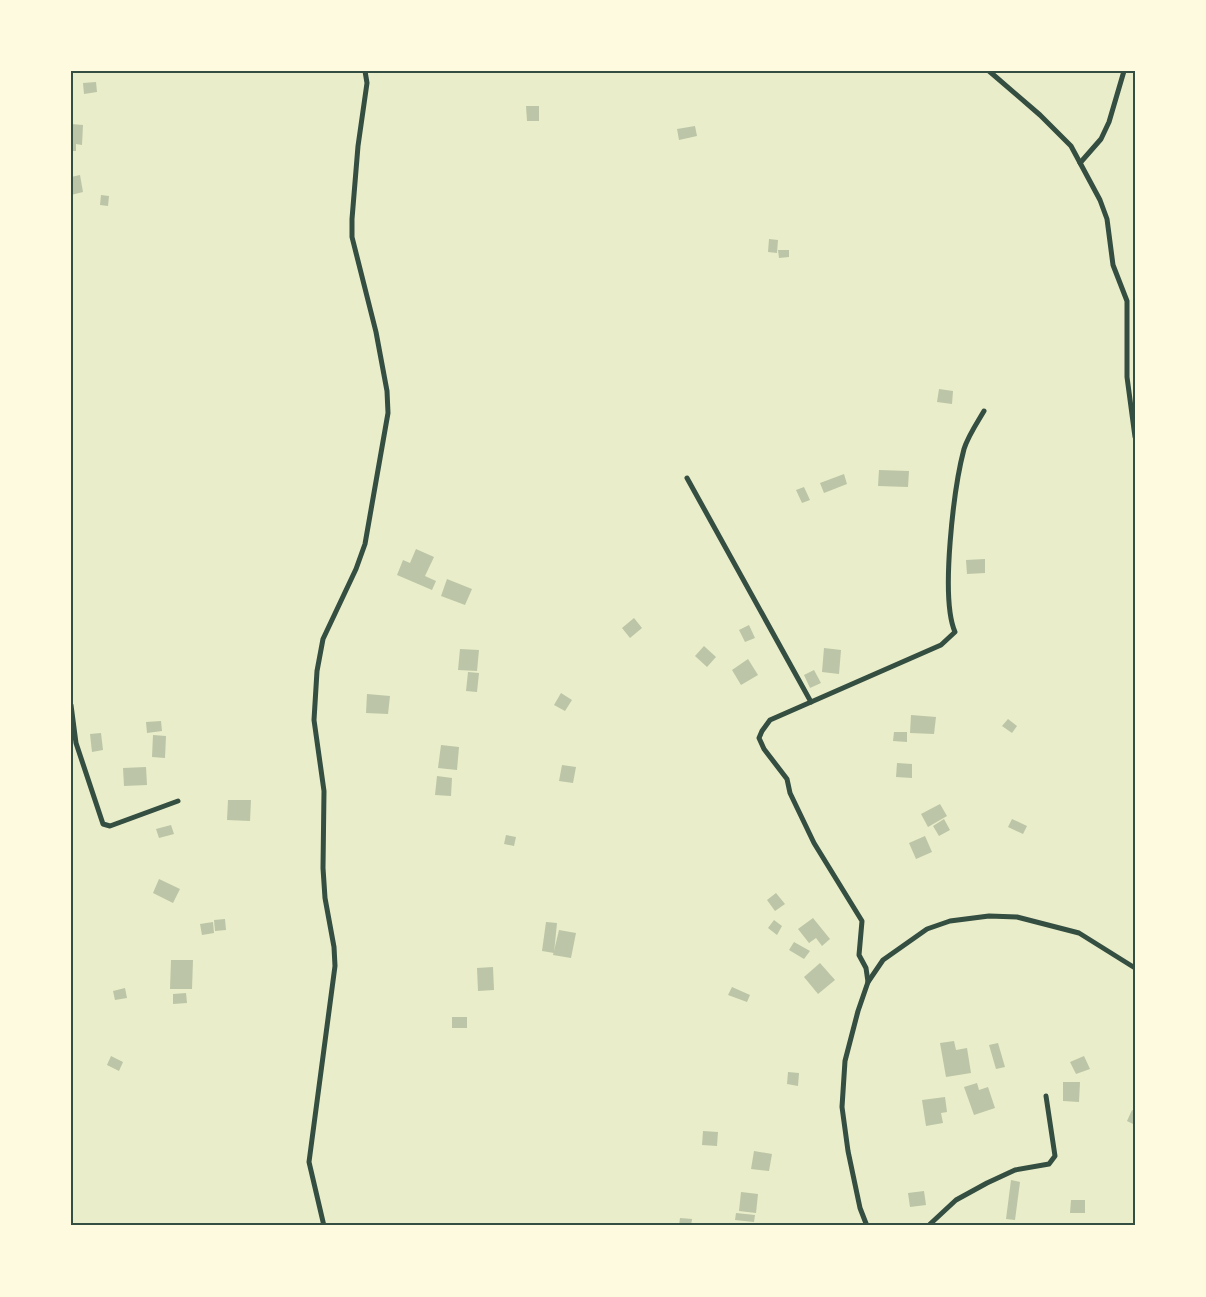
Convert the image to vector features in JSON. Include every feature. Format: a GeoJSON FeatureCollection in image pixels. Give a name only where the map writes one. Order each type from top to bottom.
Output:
{"type":"FeatureCollection","features":[{"type":"Feature","properties":{"kind":"street"},"geometry":{"type":"LineString","coordinates":[[324,1226],[310,1162],[335,966],[334,947],[324,890],[324,791],[314,720],[317,671],[323,639],[356,569],[365,544],[388,413],[387,391],[376,332],[352,237],[352,219],[367,83],[365,71]]}},
{"type":"Feature","properties":{"kind":"street"},"geometry":{"type":"LineString","coordinates":[[989,71],[1040,115],[1071,146],[1107,219],[1113,264],[1127,301],[1127,377],[1135,437]]}},
{"type":"Feature","properties":{"kind":"street"},"geometry":{"type":"LineString","coordinates":[[1080,163],[1100,139],[1109,122],[1124,71]]}},
{"type":"Feature","properties":{"kind":"street"},"geometry":{"type":"LineString","coordinates":[[868,982],[866,968],[859,955],[861,916],[814,843],[790,793],[787,779],[764,749],[759,738],[770,720],[941,645],[955,632],[950,620],[949,544],[965,448],[984,411]]}},
{"type":"Feature","properties":{"kind":"street"},"geometry":{"type":"LineString","coordinates":[[687,478],[811,702]]}},
{"type":"Feature","properties":{"kind":"street"},"geometry":{"type":"LineString","coordinates":[[71,705],[76,743],[103,824],[110,826],[178,802]]}},
{"type":"Feature","properties":{"kind":"street"},"geometry":{"type":"LineString","coordinates":[[867,1226],[860,1208],[848,1151],[842,1107],[845,1062],[858,1011],[868,982],[883,960],[927,929],[950,921],[989,916],[1017,917],[1079,933],[1135,968]]}},
{"type":"Feature","properties":{"kind":"street"},"geometry":{"type":"LineString","coordinates":[[928,1226],[956,1200],[987,1183],[1015,1170],[1049,1164],[1053,1160],[1046,1096]]}},
{"type":"Feature","properties":{"kind":"building"},"geometry":{"type":"Polygon","coordinates":[[[96,82],[97,92],[84,94],[83,83],[96,82]]]}},
{"type":"Feature","properties":{"kind":"building"},"geometry":{"type":"Polygon","coordinates":[[[526,106],[539,106],[539,121],[527,121],[526,106]]]}},
{"type":"Feature","properties":{"kind":"building"},"geometry":{"type":"Polygon","coordinates":[[[71,124],[83,125],[82,145],[76,144],[76,151],[71,151],[71,124]]]}},
{"type":"Feature","properties":{"kind":"building"},"geometry":{"type":"Polygon","coordinates":[[[695,126],[697,136],[679,140],[677,129],[695,126]]]}},
{"type":"Feature","properties":{"kind":"building"},"geometry":{"type":"Polygon","coordinates":[[[80,175],[83,192],[71,195],[71,177],[80,175]]]}},
{"type":"Feature","properties":{"kind":"building"},"geometry":{"type":"Polygon","coordinates":[[[101,195],[109,196],[108,206],[100,205],[101,195]]]}},
{"type":"Feature","properties":{"kind":"building"},"geometry":{"type":"Polygon","coordinates":[[[769,239],[778,240],[777,253],[768,252],[769,239]]]}},
{"type":"Feature","properties":{"kind":"building"},"geometry":{"type":"Polygon","coordinates":[[[778,250],[789,250],[789,257],[779,258],[778,250]]]}},
{"type":"Feature","properties":{"kind":"building"},"geometry":{"type":"Polygon","coordinates":[[[939,389],[953,391],[952,404],[937,402],[939,389]]]}},
{"type":"Feature","properties":{"kind":"building"},"geometry":{"type":"Polygon","coordinates":[[[879,470],[909,471],[908,487],[878,486],[879,470]]]}},
{"type":"Feature","properties":{"kind":"building"},"geometry":{"type":"Polygon","coordinates":[[[844,474],[847,484],[824,493],[820,483],[844,474]]]}},
{"type":"Feature","properties":{"kind":"building"},"geometry":{"type":"Polygon","coordinates":[[[804,487],[810,500],[802,503],[796,490],[804,487]]]}},
{"type":"Feature","properties":{"kind":"building"},"geometry":{"type":"Polygon","coordinates":[[[416,549],[434,557],[425,576],[436,581],[432,590],[397,575],[403,560],[410,563],[416,549]]]}},
{"type":"Feature","properties":{"kind":"building"},"geometry":{"type":"Polygon","coordinates":[[[985,559],[985,573],[967,574],[966,560],[985,559]]]}},
{"type":"Feature","properties":{"kind":"building"},"geometry":{"type":"Polygon","coordinates":[[[447,579],[472,589],[465,605],[441,596],[447,579]]]}},
{"type":"Feature","properties":{"kind":"building"},"geometry":{"type":"Polygon","coordinates":[[[634,618],[642,628],[630,638],[622,628],[634,618]]]}},
{"type":"Feature","properties":{"kind":"building"},"geometry":{"type":"Polygon","coordinates":[[[749,625],[755,638],[745,642],[739,630],[749,625]]]}},
{"type":"Feature","properties":{"kind":"building"},"geometry":{"type":"Polygon","coordinates":[[[704,646],[716,657],[707,667],[695,656],[704,646]]]}},
{"type":"Feature","properties":{"kind":"building"},"geometry":{"type":"Polygon","coordinates":[[[824,648],[841,650],[839,674],[822,672],[824,648]]]}},
{"type":"Feature","properties":{"kind":"building"},"geometry":{"type":"Polygon","coordinates":[[[460,649],[479,650],[477,671],[458,670],[460,649]]]}},
{"type":"Feature","properties":{"kind":"building"},"geometry":{"type":"Polygon","coordinates":[[[748,659],[758,675],[741,685],[732,670],[748,659]]]}},
{"type":"Feature","properties":{"kind":"building"},"geometry":{"type":"Polygon","coordinates":[[[814,670],[821,683],[810,688],[804,675],[814,670]]]}},
{"type":"Feature","properties":{"kind":"building"},"geometry":{"type":"Polygon","coordinates":[[[468,672],[479,673],[477,692],[466,691],[468,672]]]}},
{"type":"Feature","properties":{"kind":"building"},"geometry":{"type":"Polygon","coordinates":[[[561,693],[572,700],[565,711],[554,705],[561,693]]]}},
{"type":"Feature","properties":{"kind":"building"},"geometry":{"type":"Polygon","coordinates":[[[367,694],[390,696],[388,714],[366,713],[367,694]]]}},
{"type":"Feature","properties":{"kind":"building"},"geometry":{"type":"Polygon","coordinates":[[[911,715],[936,717],[934,734],[910,733],[911,715]]]}},
{"type":"Feature","properties":{"kind":"building"},"geometry":{"type":"Polygon","coordinates":[[[1008,719],[1017,726],[1012,733],[1002,726],[1008,719]]]}},
{"type":"Feature","properties":{"kind":"building"},"geometry":{"type":"Polygon","coordinates":[[[161,721],[162,731],[147,733],[146,722],[161,721]]]}},
{"type":"Feature","properties":{"kind":"building"},"geometry":{"type":"Polygon","coordinates":[[[894,732],[907,732],[907,742],[893,741],[894,732]]]}},
{"type":"Feature","properties":{"kind":"building"},"geometry":{"type":"Polygon","coordinates":[[[101,733],[103,750],[92,752],[90,734],[101,733]]]}},
{"type":"Feature","properties":{"kind":"building"},"geometry":{"type":"Polygon","coordinates":[[[153,735],[166,736],[165,758],[152,757],[153,735]]]}},
{"type":"Feature","properties":{"kind":"building"},"geometry":{"type":"Polygon","coordinates":[[[441,745],[459,747],[457,770],[438,768],[441,745]]]}},
{"type":"Feature","properties":{"kind":"building"},"geometry":{"type":"Polygon","coordinates":[[[897,763],[912,764],[912,778],[896,777],[897,763]]]}},
{"type":"Feature","properties":{"kind":"building"},"geometry":{"type":"Polygon","coordinates":[[[562,765],[576,767],[573,783],[559,781],[562,765]]]}},
{"type":"Feature","properties":{"kind":"building"},"geometry":{"type":"Polygon","coordinates":[[[146,767],[147,785],[124,786],[123,768],[146,767]]]}},
{"type":"Feature","properties":{"kind":"building"},"geometry":{"type":"Polygon","coordinates":[[[437,776],[452,778],[451,796],[435,795],[437,776]]]}},
{"type":"Feature","properties":{"kind":"building"},"geometry":{"type":"Polygon","coordinates":[[[228,800],[251,800],[250,821],[227,820],[228,800]]]}},
{"type":"Feature","properties":{"kind":"building"},"geometry":{"type":"Polygon","coordinates":[[[940,804],[947,816],[928,827],[921,814],[940,804]]]}},
{"type":"Feature","properties":{"kind":"building"},"geometry":{"type":"Polygon","coordinates":[[[944,819],[950,830],[939,836],[933,826],[944,819]]]}},
{"type":"Feature","properties":{"kind":"building"},"geometry":{"type":"Polygon","coordinates":[[[1012,819],[1027,826],[1023,834],[1008,827],[1012,819]]]}},
{"type":"Feature","properties":{"kind":"building"},"geometry":{"type":"Polygon","coordinates":[[[171,825],[174,834],[159,838],[156,829],[171,825]]]}},
{"type":"Feature","properties":{"kind":"building"},"geometry":{"type":"Polygon","coordinates":[[[506,835],[516,837],[514,846],[504,844],[506,835]]]}},
{"type":"Feature","properties":{"kind":"building"},"geometry":{"type":"Polygon","coordinates":[[[925,836],[932,852],[916,859],[909,843],[925,836]]]}},
{"type":"Feature","properties":{"kind":"building"},"geometry":{"type":"Polygon","coordinates":[[[159,879],[180,889],[173,903],[153,893],[159,879]]]}},
{"type":"Feature","properties":{"kind":"building"},"geometry":{"type":"Polygon","coordinates":[[[776,893],[785,904],[775,911],[767,900],[776,893]]]}},
{"type":"Feature","properties":{"kind":"building"},"geometry":{"type":"Polygon","coordinates":[[[813,918],[830,939],[822,946],[816,938],[809,943],[798,929],[813,918]]]}},
{"type":"Feature","properties":{"kind":"building"},"geometry":{"type":"Polygon","coordinates":[[[225,919],[226,930],[215,931],[214,920],[225,919]]]}},
{"type":"Feature","properties":{"kind":"building"},"geometry":{"type":"Polygon","coordinates":[[[774,920],[782,926],[777,935],[768,928],[774,920]]]}},
{"type":"Feature","properties":{"kind":"building"},"geometry":{"type":"Polygon","coordinates":[[[213,922],[214,933],[202,935],[200,924],[213,922]]]}},
{"type":"Feature","properties":{"kind":"building"},"geometry":{"type":"Polygon","coordinates":[[[546,922],[557,923],[554,953],[542,951],[546,922]]]}},
{"type":"Feature","properties":{"kind":"building"},"geometry":{"type":"Polygon","coordinates":[[[559,930],[576,933],[571,958],[553,955],[559,930]]]}},
{"type":"Feature","properties":{"kind":"building"},"geometry":{"type":"Polygon","coordinates":[[[794,942],[810,951],[804,959],[789,950],[794,942]]]}},
{"type":"Feature","properties":{"kind":"building"},"geometry":{"type":"Polygon","coordinates":[[[171,960],[193,960],[192,989],[170,989],[171,960]]]}},
{"type":"Feature","properties":{"kind":"building"},"geometry":{"type":"Polygon","coordinates":[[[820,963],[835,980],[818,994],[804,977],[820,963]]]}},
{"type":"Feature","properties":{"kind":"building"},"geometry":{"type":"Polygon","coordinates":[[[493,967],[494,990],[478,991],[477,968],[493,967]]]}},
{"type":"Feature","properties":{"kind":"building"},"geometry":{"type":"Polygon","coordinates":[[[732,987],[750,995],[747,1002],[728,995],[732,987]]]}},
{"type":"Feature","properties":{"kind":"building"},"geometry":{"type":"Polygon","coordinates":[[[125,988],[127,998],[115,1000],[113,991],[125,988]]]}},
{"type":"Feature","properties":{"kind":"building"},"geometry":{"type":"Polygon","coordinates":[[[186,993],[187,1003],[173,1004],[173,994],[186,993]]]}},
{"type":"Feature","properties":{"kind":"building"},"geometry":{"type":"Polygon","coordinates":[[[452,1017],[467,1017],[467,1028],[452,1028],[452,1017]]]}},
{"type":"Feature","properties":{"kind":"building"},"geometry":{"type":"Polygon","coordinates":[[[954,1041],[956,1050],[967,1048],[971,1073],[946,1077],[940,1043],[954,1041]]]}},
{"type":"Feature","properties":{"kind":"building"},"geometry":{"type":"Polygon","coordinates":[[[998,1043],[1005,1067],[996,1069],[989,1045],[998,1043]]]}},
{"type":"Feature","properties":{"kind":"building"},"geometry":{"type":"Polygon","coordinates":[[[111,1056],[123,1062],[119,1071],[107,1065],[111,1056]]]}},
{"type":"Feature","properties":{"kind":"building"},"geometry":{"type":"Polygon","coordinates":[[[1084,1056],[1090,1069],[1076,1074],[1070,1062],[1084,1056]]]}},
{"type":"Feature","properties":{"kind":"building"},"geometry":{"type":"Polygon","coordinates":[[[788,1072],[799,1073],[798,1086],[787,1084],[788,1072]]]}},
{"type":"Feature","properties":{"kind":"building"},"geometry":{"type":"Polygon","coordinates":[[[1063,1082],[1080,1082],[1079,1102],[1063,1101],[1063,1082]]]}},
{"type":"Feature","properties":{"kind":"building"},"geometry":{"type":"Polygon","coordinates":[[[977,1083],[979,1090],[988,1087],[995,1108],[974,1115],[964,1087],[977,1083]]]}},
{"type":"Feature","properties":{"kind":"building"},"geometry":{"type":"Polygon","coordinates":[[[945,1097],[947,1112],[941,1113],[943,1123],[926,1126],[922,1100],[945,1097]]]}},
{"type":"Feature","properties":{"kind":"building"},"geometry":{"type":"Polygon","coordinates":[[[1132,1110],[1135,1111],[1135,1125],[1127,1121],[1132,1110]]]}},
{"type":"Feature","properties":{"kind":"building"},"geometry":{"type":"Polygon","coordinates":[[[703,1131],[718,1132],[717,1146],[702,1145],[703,1131]]]}},
{"type":"Feature","properties":{"kind":"building"},"geometry":{"type":"Polygon","coordinates":[[[754,1151],[772,1154],[769,1171],[751,1169],[754,1151]]]}},
{"type":"Feature","properties":{"kind":"building"},"geometry":{"type":"Polygon","coordinates":[[[1011,1180],[1020,1182],[1015,1220],[1006,1219],[1011,1180]]]}},
{"type":"Feature","properties":{"kind":"building"},"geometry":{"type":"Polygon","coordinates":[[[924,1191],[926,1205],[910,1207],[908,1193],[924,1191]]]}},
{"type":"Feature","properties":{"kind":"building"},"geometry":{"type":"Polygon","coordinates":[[[741,1192],[758,1194],[756,1213],[739,1211],[741,1192]]]}},
{"type":"Feature","properties":{"kind":"building"},"geometry":{"type":"Polygon","coordinates":[[[1071,1200],[1085,1200],[1085,1213],[1070,1213],[1071,1200]]]}},
{"type":"Feature","properties":{"kind":"building"},"geometry":{"type":"Polygon","coordinates":[[[736,1213],[755,1215],[754,1222],[735,1220],[736,1213]]]}},
{"type":"Feature","properties":{"kind":"building"},"geometry":{"type":"Polygon","coordinates":[[[680,1218],[692,1219],[691,1226],[679,1226],[680,1218]]]}}]}
